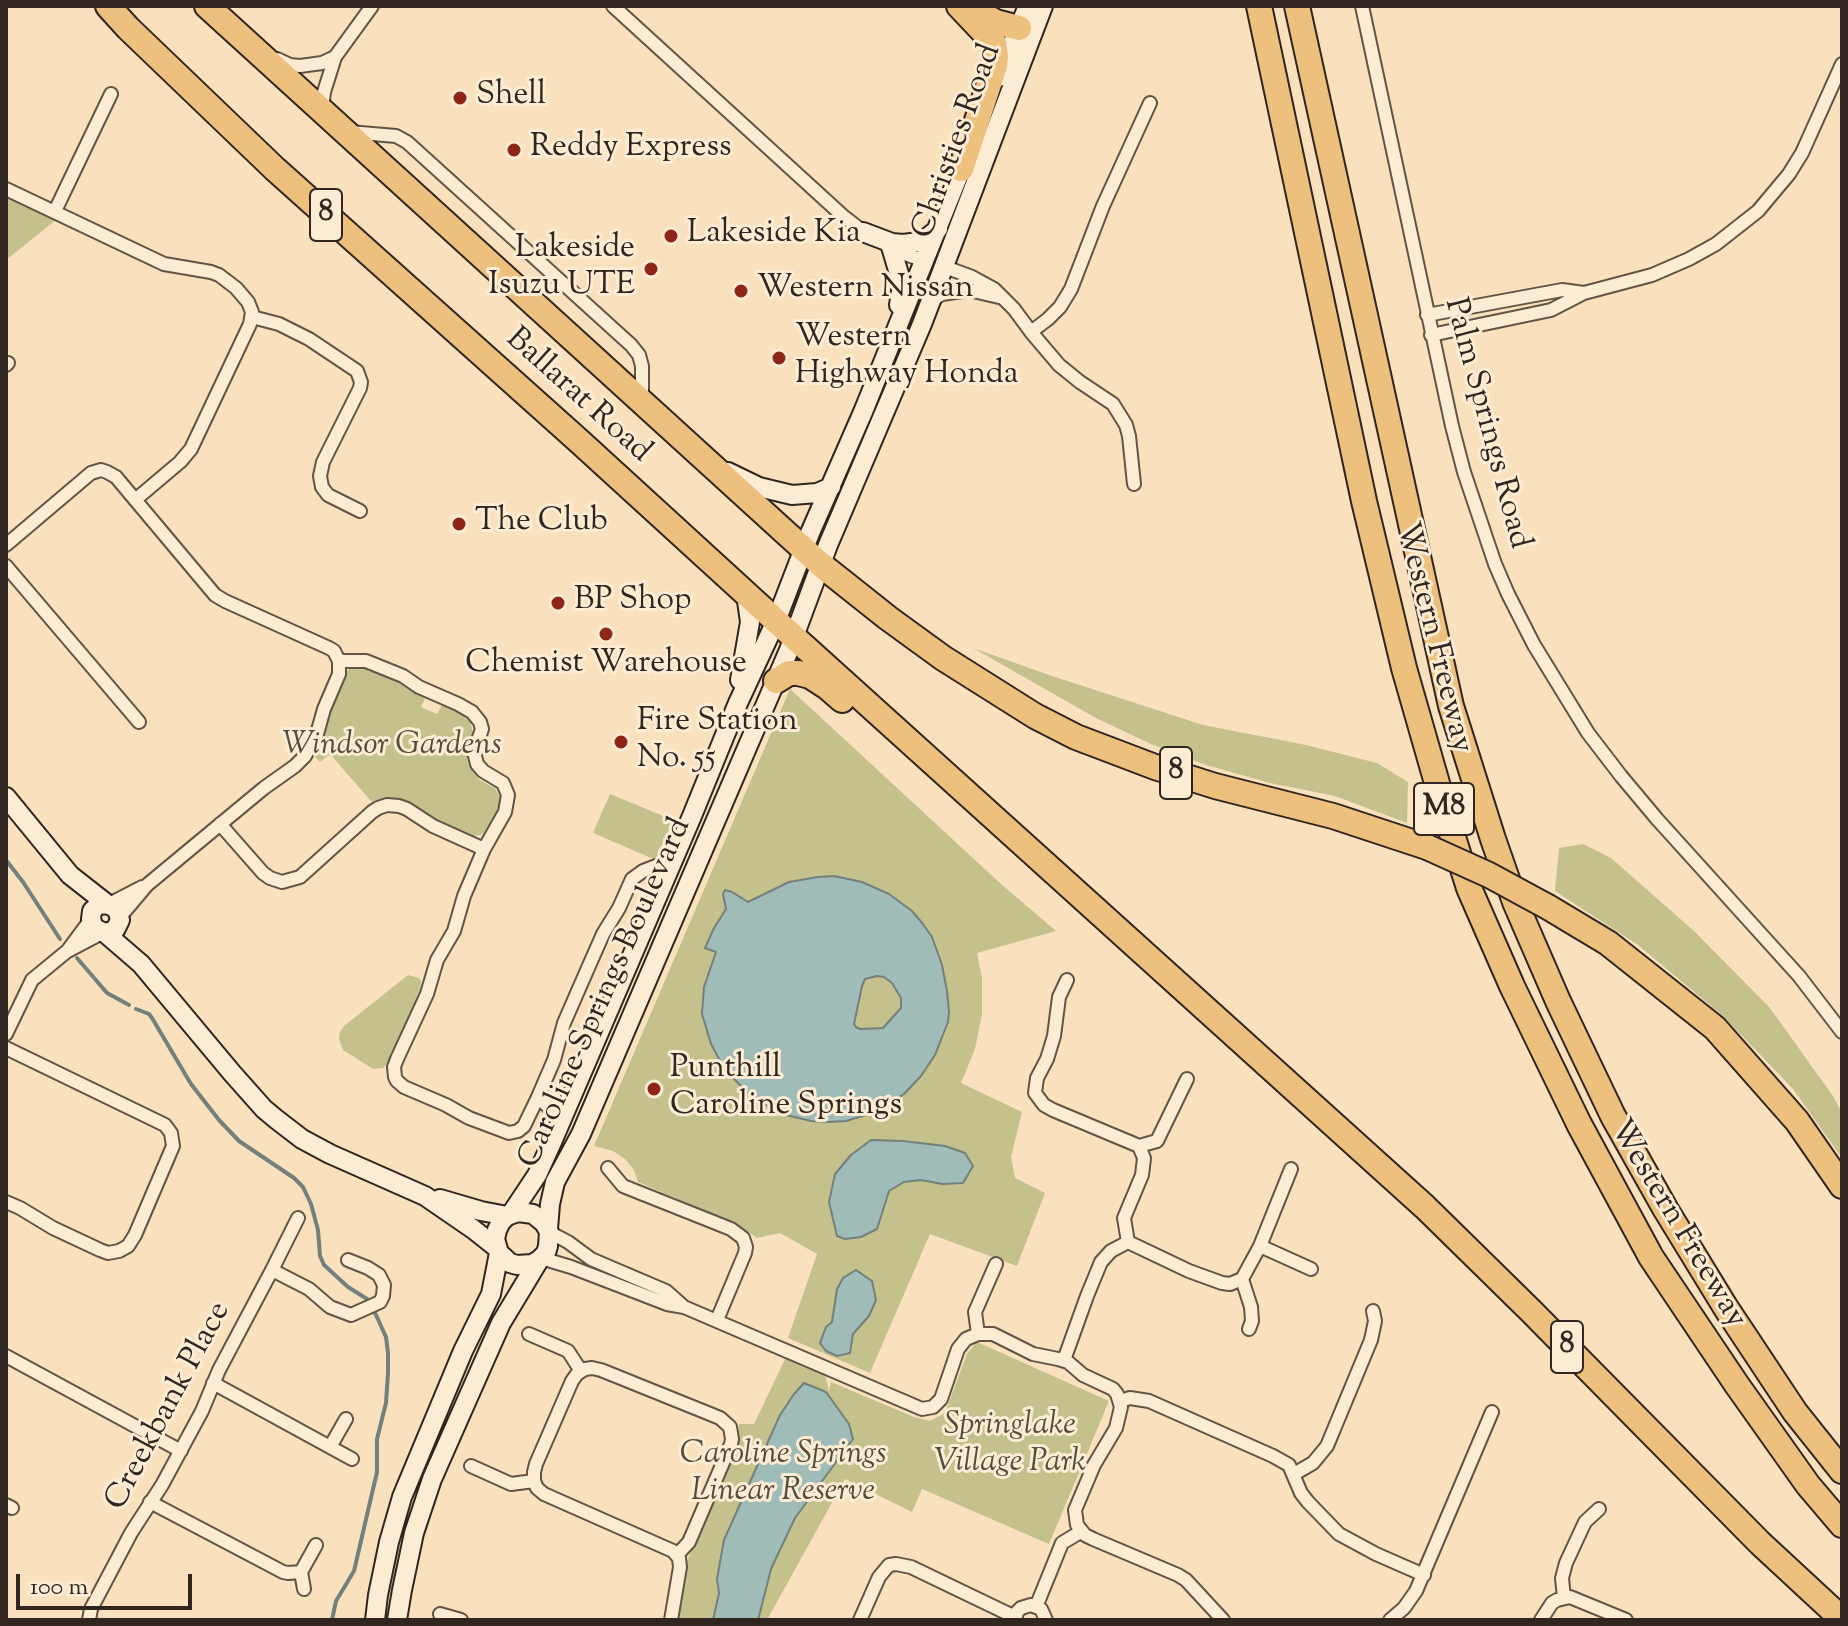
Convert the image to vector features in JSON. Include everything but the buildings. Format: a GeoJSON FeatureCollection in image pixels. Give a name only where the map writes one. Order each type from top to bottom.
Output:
{"type":"FeatureCollection","features":[{"type":"Feature","properties":{"kind":"highway","name":"Ballarat Road"},"geometry":{"type":"LineString","coordinates":[[108,6],[275,169],[785,629]]}},
{"type":"Feature","properties":{"kind":"highway","name":"Ballarat Road"},"geometry":{"type":"LineString","coordinates":[[207,6],[812,556]]}},
{"type":"Feature","properties":{"kind":"highway"},"geometry":{"type":"LineString","coordinates":[[959,6],[994,43],[996,56],[961,169]]}},
{"type":"Feature","properties":{"kind":"highway"},"geometry":{"type":"LineString","coordinates":[[966,6],[1008,27],[1023,17]]}},
{"type":"Feature","properties":{"kind":"highway","name":"Western Freeway"},"geometry":{"type":"LineString","coordinates":[[1259,6],[1364,501],[1404,668],[1469,888],[1512,986],[1579,1124],[1651,1257],[1808,1485],[1842,1525]]}},
{"type":"Feature","properties":{"kind":"highway","name":"Western Freeway"},"geometry":{"type":"LineString","coordinates":[[1297,6],[1451,706],[1515,902],[1613,1116],[1666,1210],[1787,1399],[1842,1471]]}},
{"type":"Feature","properties":{"kind":"highway","name":"8"},"geometry":{"type":"LineString","coordinates":[[812,556],[943,658],[1035,716],[1076,737],[1155,767],[1333,816],[1427,847],[1489,875],[1608,943],[1715,1028],[1797,1121],[1842,1186]]}},
{"type":"Feature","properties":{"kind":"highway","name":"8"},"geometry":{"type":"LineString","coordinates":[[785,629],[1425,1207],[1760,1543],[1842,1619]]}},
{"type":"Feature","properties":{"kind":"highway"},"geometry":{"type":"LineString","coordinates":[[776,681],[789,673],[810,676],[900,747],[972,797]]}},
{"type":"Feature","properties":{"kind":"main road","name":"Christies Road"},"geometry":{"type":"LineString","coordinates":[[1023,17],[1026,24],[1036,6]]}},
{"type":"Feature","properties":{"kind":"main road","name":"Christies Road"},"geometry":{"type":"LineString","coordinates":[[812,556],[932,300],[1043,6]]}},
{"type":"Feature","properties":{"kind":"main road","name":"Christies Road"},"geometry":{"type":"LineString","coordinates":[[812,556],[831,487],[1023,17]]}},
{"type":"Feature","properties":{"kind":"main road"},"geometry":{"type":"LineString","coordinates":[[863,232],[903,244],[919,242],[938,229]]}},
{"type":"Feature","properties":{"kind":"main road"},"geometry":{"type":"LineString","coordinates":[[881,369],[902,291],[901,275],[892,250]]}},
{"type":"Feature","properties":{"kind":"main road"},"geometry":{"type":"LineString","coordinates":[[925,261],[945,267]]}},
{"type":"Feature","properties":{"kind":"main road"},"geometry":{"type":"LineString","coordinates":[[705,459],[736,478],[774,492],[807,495],[831,487]]}},
{"type":"Feature","properties":{"kind":"main road","name":"Caroline Springs Boulevard"},"geometry":{"type":"LineString","coordinates":[[548,1231],[555,1182],[581,1134],[776,681],[785,629],[812,556]]}},
{"type":"Feature","properties":{"kind":"main road"},"geometry":{"type":"LineString","coordinates":[[738,703],[750,622],[746,594]]}},
{"type":"Feature","properties":{"kind":"main road","name":"Caroline Springs Boulevard"},"geometry":{"type":"LineString","coordinates":[[509,1215],[537,1175],[562,1120],[738,703],[785,629]]}},
{"type":"Feature","properties":{"kind":"main road"},"geometry":{"type":"LineString","coordinates":[[6,797],[70,875],[114,911],[141,964]]}},
{"type":"Feature","properties":{"kind":"main road"},"geometry":{"type":"LineString","coordinates":[[692,816],[713,825]]}},
{"type":"Feature","properties":{"kind":"main road"},"geometry":{"type":"LineString","coordinates":[[70,875],[97,926],[141,964],[232,1073],[276,1119],[302,1139],[330,1154],[425,1196],[473,1229],[510,1263],[532,1264],[540,1259]]}},
{"type":"Feature","properties":{"kind":"main road"},"geometry":{"type":"LineString","coordinates":[[97,926],[96,907],[114,911]]}},
{"type":"Feature","properties":{"kind":"main road"},"geometry":{"type":"LineString","coordinates":[[97,926],[115,930],[114,911]]}},
{"type":"Feature","properties":{"kind":"main road"},"geometry":{"type":"LineString","coordinates":[[613,1002],[634,1011]]}},
{"type":"Feature","properties":{"kind":"main road"},"geometry":{"type":"LineString","coordinates":[[397,1620],[414,1533],[432,1479],[501,1323],[548,1246],[548,1231],[539,1217],[533,1214],[509,1215],[425,1196]]}},
{"type":"Feature","properties":{"kind":"main road"},"geometry":{"type":"LineString","coordinates":[[375,1620],[386,1555],[402,1497],[457,1364],[491,1294],[498,1250],[495,1239],[497,1230],[509,1215]]}},
{"type":"Feature","properties":{"kind":"street"},"geometry":{"type":"LineString","coordinates":[[322,110],[335,57],[372,6]]}},
{"type":"Feature","properties":{"kind":"street"},"geometry":{"type":"LineString","coordinates":[[613,6],[863,232],[892,250],[925,261]]}},
{"type":"Feature","properties":{"kind":"street","name":"Palm Springs Road"},"geometry":{"type":"LineString","coordinates":[[1362,6],[1431,335],[1464,472],[1495,564],[1534,645],[1588,733],[1657,819],[1799,976],[1842,1032]]}},
{"type":"Feature","properties":{"kind":"street"},"geometry":{"type":"LineString","coordinates":[[246,41],[290,65],[311,65],[335,57]]}},
{"type":"Feature","properties":{"kind":"street"},"geometry":{"type":"LineString","coordinates":[[1431,335],[1551,310],[1584,293],[1652,275],[1716,244],[1758,211],[1789,174],[1802,153],[1842,64]]}},
{"type":"Feature","properties":{"kind":"street"},"geometry":{"type":"LineString","coordinates":[[55,211],[111,94]]}},
{"type":"Feature","properties":{"kind":"street"},"geometry":{"type":"LineString","coordinates":[[1031,332],[1060,307],[1071,289],[1103,206],[1150,103]]}},
{"type":"Feature","properties":{"kind":"street"},"geometry":{"type":"LineString","coordinates":[[346,132],[396,136],[407,142],[631,345],[639,355],[642,366],[642,401]]}},
{"type":"Feature","properties":{"kind":"street"},"geometry":{"type":"LineString","coordinates":[[6,189],[164,264],[219,275],[244,296],[250,308],[252,317],[186,457],[135,500]]}},
{"type":"Feature","properties":{"kind":"street"},"geometry":{"type":"LineString","coordinates":[[945,267],[982,281],[1014,309],[1059,365],[1120,412],[1129,436],[1134,484]]}},
{"type":"Feature","properties":{"kind":"street"},"geometry":{"type":"LineString","coordinates":[[932,300],[942,294],[969,290],[1002,298]]}},
{"type":"Feature","properties":{"kind":"street"},"geometry":{"type":"LineString","coordinates":[[1427,315],[1562,290],[1584,293]]}},
{"type":"Feature","properties":{"kind":"street"},"geometry":{"type":"LineString","coordinates":[[252,317],[279,324],[309,339],[357,371],[360,388],[323,462],[320,476],[322,487],[328,495],[360,511]]}},
{"type":"Feature","properties":{"kind":"street"},"geometry":{"type":"LineString","coordinates":[[6,545],[93,471],[101,470],[112,474],[215,595],[329,648],[339,661],[339,674],[313,745],[295,766],[114,911]]}},
{"type":"Feature","properties":{"kind":"street"},"geometry":{"type":"LineString","coordinates":[[6,566],[139,722]]}},
{"type":"Feature","properties":{"kind":"street"},"geometry":{"type":"LineString","coordinates":[[339,661],[366,661],[464,706],[477,717],[482,729],[474,752],[476,761],[483,771],[503,783],[508,795],[503,817],[484,849],[464,896],[454,931],[437,960],[427,994],[397,1059],[395,1077],[404,1087],[509,1133],[524,1126],[538,1097]]}},
{"type":"Feature","properties":{"kind":"street"},"geometry":{"type":"LineString","coordinates":[[220,824],[263,873],[280,882],[300,877],[372,812],[387,805],[407,809],[433,826],[484,849]]}},
{"type":"Feature","properties":{"kind":"street","name":"Caroline Springs Boulevard"},"geometry":{"type":"LineString","coordinates":[[562,1120],[538,1097],[554,1060],[564,1023],[603,934],[632,879],[643,871],[674,859]]}},
{"type":"Feature","properties":{"kind":"street"},"geometry":{"type":"LineString","coordinates":[[6,1034],[30,983],[97,926]]}},
{"type":"Feature","properties":{"kind":"street"},"geometry":{"type":"LineString","coordinates":[[1067,980],[1059,997],[1054,1036],[1047,1059],[1037,1078],[1035,1093],[1044,1105],[1139,1146],[1157,1141],[1187,1079]]}},
{"type":"Feature","properties":{"kind":"street"},"geometry":{"type":"LineString","coordinates":[[6,1048],[165,1125],[171,1133],[173,1146],[135,1235],[128,1246],[119,1251],[108,1253],[100,1250],[6,1202]]}},
{"type":"Feature","properties":{"kind":"street"},"geometry":{"type":"LineString","coordinates":[[1128,1242],[1124,1218],[1144,1166],[1139,1146]]}},
{"type":"Feature","properties":{"kind":"street"},"geometry":{"type":"LineString","coordinates":[[608,1168],[623,1186],[731,1229],[743,1238],[745,1253],[717,1320]]}},
{"type":"Feature","properties":{"kind":"street"},"geometry":{"type":"LineString","coordinates":[[1128,1242],[1222,1283],[1230,1284],[1242,1279],[1260,1246],[1291,1169]]}},
{"type":"Feature","properties":{"kind":"street","name":"Creekbank Place"},"geometry":{"type":"LineString","coordinates":[[89,1620],[91,1609],[131,1533],[181,1451],[298,1218]]}},
{"type":"Feature","properties":{"kind":"street"},"geometry":{"type":"LineString","coordinates":[[548,1231],[591,1259],[666,1291],[684,1307]]}},
{"type":"Feature","properties":{"kind":"street"},"geometry":{"type":"LineString","coordinates":[[1064,1360],[1101,1262],[1111,1251],[1128,1242]]}},
{"type":"Feature","properties":{"kind":"street"},"geometry":{"type":"LineString","coordinates":[[1260,1246],[1311,1269]]}},
{"type":"Feature","properties":{"kind":"street"},"geometry":{"type":"LineString","coordinates":[[540,1259],[571,1267],[653,1300],[684,1307],[922,1409],[933,1407],[941,1399],[958,1349],[966,1339],[978,1334],[993,1334],[1033,1354],[1064,1360],[1083,1375],[1113,1389],[1120,1401],[1121,1412],[1075,1510],[1077,1525],[1093,1539],[1186,1580],[1223,1620]]}},
{"type":"Feature","properties":{"kind":"street"},"geometry":{"type":"LineString","coordinates":[[272,1270],[309,1289],[330,1307],[351,1315],[380,1302],[384,1285],[379,1275],[348,1260]]}},
{"type":"Feature","properties":{"kind":"street"},"geometry":{"type":"LineString","coordinates":[[978,1334],[975,1312],[996,1264]]}},
{"type":"Feature","properties":{"kind":"street"},"geometry":{"type":"LineString","coordinates":[[1242,1279],[1251,1307],[1249,1329]]}},
{"type":"Feature","properties":{"kind":"street"},"geometry":{"type":"LineString","coordinates":[[1294,1474],[1313,1463],[1327,1446],[1371,1340],[1373,1311]]}},
{"type":"Feature","properties":{"kind":"street"},"geometry":{"type":"LineString","coordinates":[[529,1334],[568,1351],[581,1371]]}},
{"type":"Feature","properties":{"kind":"street"},"geometry":{"type":"LineString","coordinates":[[6,1356],[181,1451]]}},
{"type":"Feature","properties":{"kind":"street"},"geometry":{"type":"LineString","coordinates":[[671,1620],[680,1567],[677,1555],[669,1548],[544,1494],[534,1481],[536,1464],[572,1381],[581,1371],[592,1368],[608,1372],[720,1418],[730,1427],[730,1448],[689,1542],[677,1555]]}},
{"type":"Feature","properties":{"kind":"street"},"geometry":{"type":"LineString","coordinates":[[213,1383],[352,1459]]}},
{"type":"Feature","properties":{"kind":"street"},"geometry":{"type":"LineString","coordinates":[[1120,1401],[1138,1398],[1162,1406],[1289,1465],[1301,1493],[1339,1534],[1424,1575]]}},
{"type":"Feature","properties":{"kind":"street"},"geometry":{"type":"LineString","coordinates":[[1390,1620],[1411,1599],[1424,1575],[1492,1412]]}},
{"type":"Feature","properties":{"kind":"street"},"geometry":{"type":"LineString","coordinates":[[330,1447],[346,1419]]}},
{"type":"Feature","properties":{"kind":"street"},"geometry":{"type":"LineString","coordinates":[[471,1466],[511,1484],[534,1481]]}},
{"type":"Feature","properties":{"kind":"street"},"geometry":{"type":"LineString","coordinates":[[150,1502],[283,1572],[301,1572]]}},
{"type":"Feature","properties":{"kind":"street"},"geometry":{"type":"LineString","coordinates":[[1564,1598],[1562,1578],[1566,1563],[1585,1522],[1599,1509]]}},
{"type":"Feature","properties":{"kind":"street"},"geometry":{"type":"LineString","coordinates":[[1036,1607],[1062,1543],[1082,1531]]}},
{"type":"Feature","properties":{"kind":"street"},"geometry":{"type":"LineString","coordinates":[[304,1589],[301,1572],[316,1545]]}},
{"type":"Feature","properties":{"kind":"street"},"geometry":{"type":"LineString","coordinates":[[860,1620],[879,1577],[889,1565],[896,1564],[911,1567],[1015,1618],[1017,1612],[1026,1606],[1036,1607],[1044,1613],[1046,1620]]}},
{"type":"Feature","properties":{"kind":"street"},"geometry":{"type":"LineString","coordinates":[[1541,1620],[1557,1600],[1570,1597],[1626,1620]]}},
{"type":"Feature","properties":{"kind":"street"},"geometry":{"type":"LineString","coordinates":[[440,1614],[461,1620]]}},
{"type":"Feature","properties":{"kind":"green space"},"geometry":{"type":"Polygon","coordinates":[[[6,194],[57,219],[6,260],[6,194]]]}},
{"type":"Feature","properties":{"kind":"green space"},"geometry":{"type":"Polygon","coordinates":[[[973,648],[1203,725],[1306,745],[1377,763],[1408,782],[1407,823],[1335,796],[1270,783],[1206,765],[1151,744],[1096,718],[973,648]]]}},
{"type":"Feature","properties":{"kind":"green space","name":"Windsor Gardens"},"geometry":{"type":"Polygon","coordinates":[[[362,666],[425,698],[421,707],[437,714],[442,705],[470,720],[473,734],[466,752],[468,764],[478,779],[495,788],[500,797],[496,814],[483,834],[471,837],[385,800],[371,801],[330,754],[320,762],[313,754],[347,671],[362,666]]]}},
{"type":"Feature","properties":{"kind":"green space"},"geometry":{"type":"Polygon","coordinates":[[[790,689],[1056,931],[977,953],[982,978],[982,1014],[975,1049],[961,1083],[1022,1112],[1011,1157],[1015,1178],[1045,1193],[1017,1266],[930,1234],[870,1373],[788,1338],[817,1254],[780,1233],[757,1238],[738,1225],[638,1182],[634,1170],[625,1159],[613,1151],[594,1146],[790,689]]]}},
{"type":"Feature","properties":{"kind":"green space"},"geometry":{"type":"Polygon","coordinates":[[[610,794],[673,820],[656,860],[593,833],[610,794]]]}},
{"type":"Feature","properties":{"kind":"green space"},"geometry":{"type":"Polygon","coordinates":[[[1583,844],[1611,858],[1694,931],[1770,1008],[1842,1113],[1842,1158],[1793,1089],[1723,1016],[1638,945],[1555,891],[1559,848],[1583,844]]]}},
{"type":"Feature","properties":{"kind":"green space"},"geometry":{"type":"Polygon","coordinates":[[[408,975],[419,978],[420,990],[390,1061],[383,1068],[373,1069],[343,1050],[340,1032],[408,975]]]}},
{"type":"Feature","properties":{"kind":"green space"},"geometry":{"type":"Polygon","coordinates":[[[977,1342],[1109,1401],[1049,1544],[922,1489],[912,1512],[845,1479],[767,1620],[678,1620],[687,1561],[738,1441],[739,1424],[754,1424],[786,1357],[825,1374],[829,1391],[831,1382],[930,1421],[946,1410],[967,1354],[977,1342]]]}},
{"type":"Feature","properties":{"kind":"water"},"geometry":{"type":"Polygon","coordinates":[[[834,876],[862,882],[889,894],[912,911],[932,937],[947,991],[948,1022],[935,1055],[921,1076],[904,1094],[878,1110],[846,1121],[811,1121],[782,1114],[752,1097],[725,1070],[711,1044],[702,1014],[704,987],[716,952],[705,948],[726,909],[725,890],[748,902],[789,882],[834,876]],[[884,977],[865,979],[854,1024],[856,1027],[883,1028],[901,1008],[901,998],[892,983],[884,977]]]}},
{"type":"Feature","properties":{"kind":"water"},"geometry":{"type":"Polygon","coordinates":[[[871,1140],[945,1146],[965,1153],[973,1166],[963,1183],[904,1182],[889,1191],[877,1229],[861,1237],[845,1239],[837,1236],[829,1202],[835,1174],[851,1155],[871,1140]]]}},
{"type":"Feature","properties":{"kind":"water"},"geometry":{"type":"Polygon","coordinates":[[[856,1270],[872,1281],[876,1300],[869,1316],[853,1334],[850,1353],[837,1356],[826,1351],[820,1343],[826,1327],[832,1322],[837,1289],[843,1278],[856,1270]]]}},
{"type":"Feature","properties":{"kind":"water"},"geometry":{"type":"Polygon","coordinates":[[[804,1383],[826,1392],[849,1424],[853,1439],[795,1518],[771,1569],[758,1620],[713,1620],[724,1540],[780,1415],[804,1383]]]}},
{"type":"Feature","properties":{"kind":"waterway"},"geometry":{"type":"LineString","coordinates":[[6,860],[60,939]]}},
{"type":"Feature","properties":{"kind":"waterway"},"geometry":{"type":"LineString","coordinates":[[77,958],[107,993],[129,1005]]}},
{"type":"Feature","properties":{"kind":"waterway"},"geometry":{"type":"LineString","coordinates":[[136,1009],[152,1018],[191,1084],[219,1120],[239,1141],[303,1187],[311,1204],[324,1265],[367,1299],[386,1337],[388,1373],[386,1403],[377,1439],[377,1472],[354,1571],[336,1601],[332,1620]]}},
{"type":"Feature","properties":{"kind":"place","name":"Shell"},"geometry":{"type":"Point","coordinates":[460,98]}},
{"type":"Feature","properties":{"kind":"place","name":"Reddy Express"},"geometry":{"type":"Point","coordinates":[514,150]}},
{"type":"Feature","properties":{"kind":"place","name":"Lakeside Kia"},"geometry":{"type":"Point","coordinates":[671,236]}},
{"type":"Feature","properties":{"kind":"place","name":"Lakeside Isuzu UTE"},"geometry":{"type":"Point","coordinates":[651,269]}},
{"type":"Feature","properties":{"kind":"place","name":"Western Nissan"},"geometry":{"type":"Point","coordinates":[741,291]}},
{"type":"Feature","properties":{"kind":"place","name":"Western Highway Honda"},"geometry":{"type":"Point","coordinates":[779,358]}},
{"type":"Feature","properties":{"kind":"place","name":"The Club"},"geometry":{"type":"Point","coordinates":[459,524]}},
{"type":"Feature","properties":{"kind":"place","name":"BP Shop"},"geometry":{"type":"Point","coordinates":[558,603]}},
{"type":"Feature","properties":{"kind":"place","name":"Chemist Warehouse"},"geometry":{"type":"Point","coordinates":[606,634]}},
{"type":"Feature","properties":{"kind":"place","name":"Fire Station No. 55"},"geometry":{"type":"Point","coordinates":[621,742]}},
{"type":"Feature","properties":{"kind":"place","name":"Punthill Caroline Springs"},"geometry":{"type":"Point","coordinates":[654,1089]}},
{"type":"Feature","properties":{"kind":"park label","name":"Springlake Village Park"},"geometry":{"type":"Point","coordinates":[1010,1446]}},
{"type":"Feature","properties":{"kind":"park label","name":"Caroline Springs Linear Reserve"},"geometry":{"type":"Point","coordinates":[783,1476]}}]}
